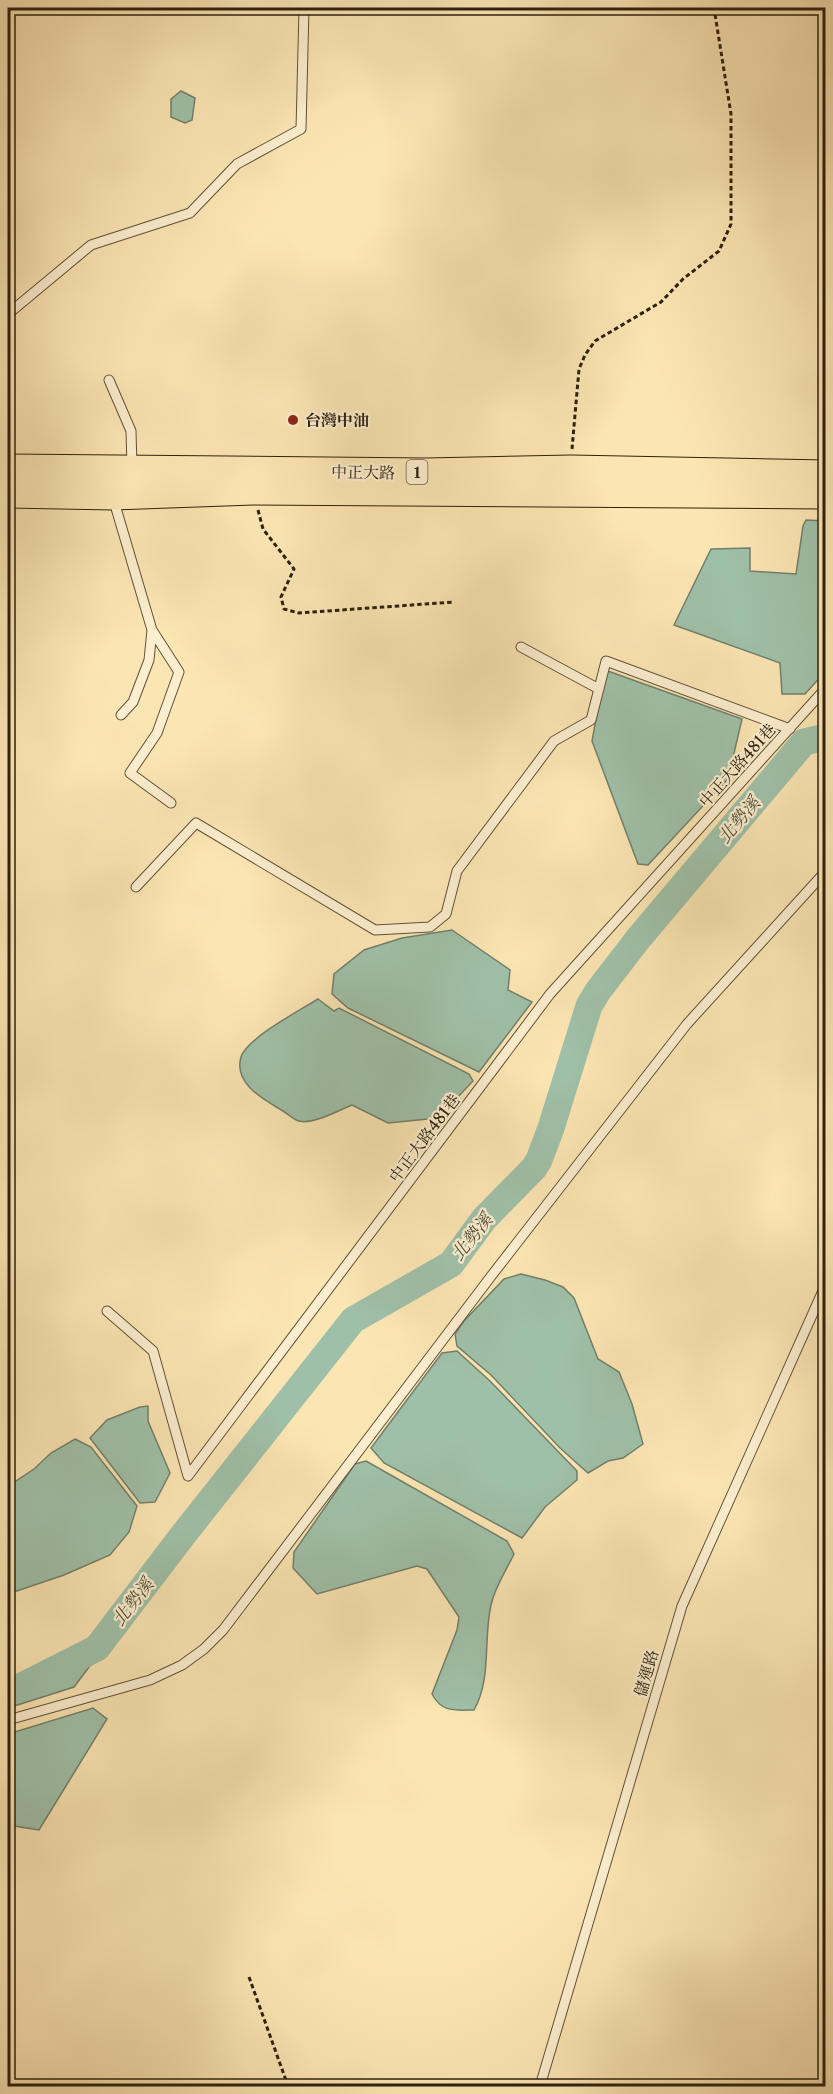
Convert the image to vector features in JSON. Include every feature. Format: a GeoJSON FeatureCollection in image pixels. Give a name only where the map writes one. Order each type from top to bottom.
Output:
{"type":"FeatureCollection","features":[{"type":"Feature","properties":{"kind":"main road","name":"中正大路"},"geometry":{"type":"LineString","coordinates":[[8,468],[132,470],[304,481],[825,495]]}},
{"type":"Feature","properties":{"kind":"main road","name":"中正大路"},"geometry":{"type":"LineString","coordinates":[[8,494],[113,496],[253,491],[304,481],[426,472],[571,469],[825,474]]}},
{"type":"Feature","properties":{"kind":"lane"},"geometry":{"type":"LineString","coordinates":[[8,314],[91,246],[190,213],[237,164],[301,129],[304,8]]}},
{"type":"Feature","properties":{"kind":"lane"},"geometry":{"type":"LineString","coordinates":[[109,380],[131,431],[132,470]]}},
{"type":"Feature","properties":{"kind":"lane"},"geometry":{"type":"LineString","coordinates":[[113,496],[152,630],[179,672],[158,733],[130,773],[171,802]]}},
{"type":"Feature","properties":{"kind":"lane"},"geometry":{"type":"LineString","coordinates":[[121,715],[133,702],[150,660],[152,630]]}},
{"type":"Feature","properties":{"kind":"lane"},"geometry":{"type":"LineString","coordinates":[[521,647],[599,689]]}},
{"type":"Feature","properties":{"kind":"lane"},"geometry":{"type":"LineString","coordinates":[[136,887],[196,823],[375,930],[430,927],[446,914],[457,871],[554,741],[591,720],[606,661],[790,729]]}},
{"type":"Feature","properties":{"kind":"lane","name":"中正大路481巷"},"geometry":{"type":"LineString","coordinates":[[107,1311],[153,1351],[188,1476],[550,994],[825,688]]}},
{"type":"Feature","properties":{"kind":"lane"},"geometry":{"type":"LineString","coordinates":[[8,1720],[150,1680],[182,1665],[204,1649],[223,1630],[478,1293],[687,1024],[825,871]]}},
{"type":"Feature","properties":{"kind":"lane","name":"儲運路"},"geometry":{"type":"LineString","coordinates":[[540,2086],[681,1606],[825,1284]]}},
{"type":"Feature","properties":{"kind":"path"},"geometry":{"type":"LineString","coordinates":[[571,469],[579,369],[585,355],[595,341],[661,302],[683,279],[719,251],[731,224],[731,114],[714,8]]}},
{"type":"Feature","properties":{"kind":"path"},"geometry":{"type":"LineString","coordinates":[[253,491],[263,529],[294,569],[281,597],[285,609],[299,613],[454,602]]}},
{"type":"Feature","properties":{"kind":"path"},"geometry":{"type":"LineString","coordinates":[[249,1977],[288,2086]]}},
{"type":"Feature","properties":{"kind":"shaded area"},"geometry":{"type":"Polygon","coordinates":[[[181,91],[195,98],[192,120],[185,123],[171,117],[171,99],[181,91]]]}},
{"type":"Feature","properties":{"kind":"shaded area"},"geometry":{"type":"Polygon","coordinates":[[[806,520],[825,521],[825,672],[805,694],[782,694],[780,663],[674,625],[711,549],[750,548],[750,571],[796,574],[803,526],[806,520]]]}},
{"type":"Feature","properties":{"kind":"shaded area"},"geometry":{"type":"Polygon","coordinates":[[[605,670],[742,719],[728,779],[648,865],[638,864],[592,741],[605,670]]]}},
{"type":"Feature","properties":{"kind":"shaded area"},"geometry":{"type":"Polygon","coordinates":[[[452,930],[510,970],[508,990],[532,1002],[479,1072],[348,1008],[332,994],[334,974],[364,950],[402,938],[452,930]]]}},
{"type":"Feature","properties":{"kind":"shaded area"},"geometry":{"type":"Polygon","coordinates":[[[318,999],[334,1011],[339,1008],[469,1074],[473,1081],[438,1118],[388,1123],[352,1105],[311,1121],[295,1119],[252,1090],[242,1075],[241,1057],[263,1033],[318,999]]]}},
{"type":"Feature","properties":{"kind":"shaded area"},"geometry":{"type":"Polygon","coordinates":[[[521,1274],[563,1287],[574,1298],[598,1359],[619,1372],[632,1404],[643,1444],[623,1458],[608,1461],[588,1473],[560,1448],[491,1375],[457,1346],[455,1334],[464,1321],[504,1279],[521,1274]]]}},
{"type":"Feature","properties":{"kind":"shaded area"},"geometry":{"type":"Polygon","coordinates":[[[457,1351],[490,1381],[577,1471],[577,1480],[545,1507],[522,1538],[384,1463],[371,1448],[442,1353],[457,1351]]]}},
{"type":"Feature","properties":{"kind":"shaded area"},"geometry":{"type":"Polygon","coordinates":[[[148,1406],[148,1421],[170,1473],[155,1502],[140,1503],[90,1438],[107,1420],[148,1406]]]}},
{"type":"Feature","properties":{"kind":"shaded area"},"geometry":{"type":"Polygon","coordinates":[[[75,1439],[91,1447],[137,1506],[129,1532],[110,1555],[64,1575],[8,1594],[8,1489],[51,1453],[75,1439]]]}},
{"type":"Feature","properties":{"kind":"shaded area"},"geometry":{"type":"Polygon","coordinates":[[[366,1461],[507,1541],[514,1554],[498,1585],[491,1605],[483,1685],[474,1710],[450,1709],[440,1705],[432,1694],[457,1630],[459,1617],[427,1569],[417,1566],[317,1594],[293,1568],[294,1552],[355,1464],[366,1461]]]}},
{"type":"Feature","properties":{"kind":"shaded area","name":"北勢溪"},"geometry":{"type":"Polygon","coordinates":[[[89,1639],[101,1651],[74,1687],[8,1708],[8,1697],[51,1685],[78,1669],[89,1639]]]}},
{"type":"Feature","properties":{"kind":"shaded area"},"geometry":{"type":"Polygon","coordinates":[[[93,1708],[107,1719],[39,1830],[8,1825],[8,1734],[93,1708]]]}},
{"type":"Feature","properties":{"kind":"waterway","name":"北勢溪"},"geometry":{"type":"LineString","coordinates":[[8,1693],[97,1648],[353,1320],[451,1264],[484,1219],[534,1168],[551,1128],[589,1006],[598,991],[638,939],[804,742],[826,737]]}},
{"type":"Feature","properties":{"kind":"place","name":"台灣中油"},"geometry":{"type":"Point","coordinates":[293,420]}}]}
